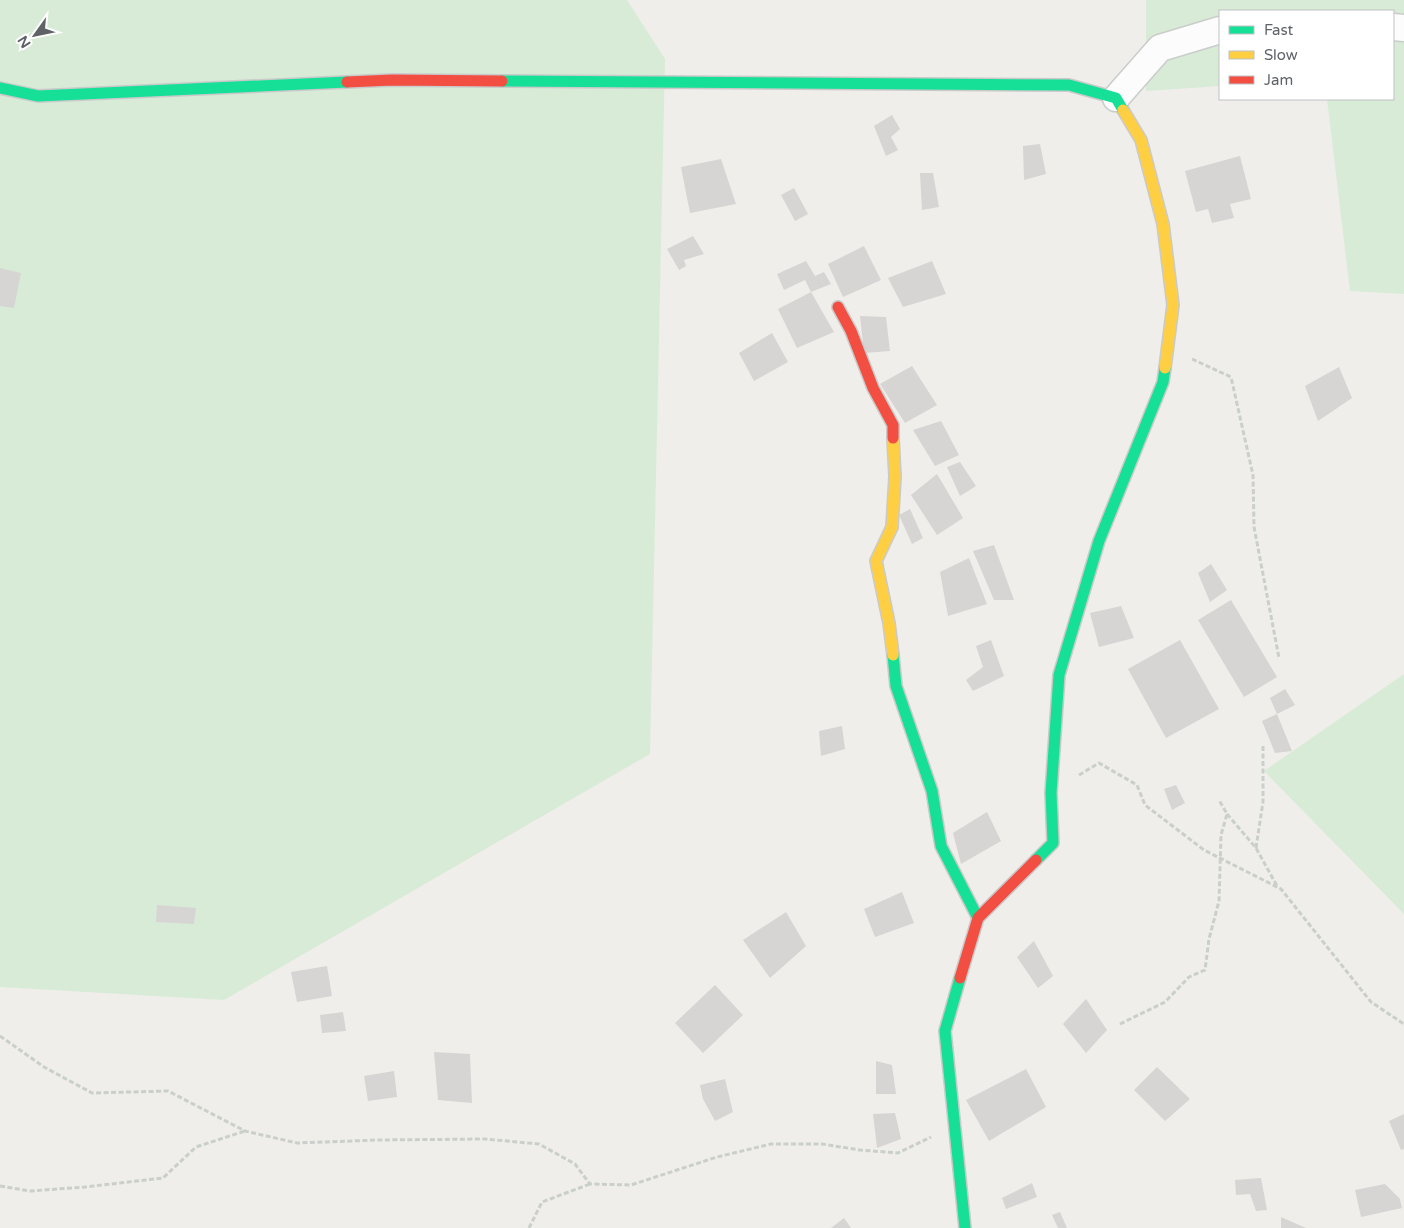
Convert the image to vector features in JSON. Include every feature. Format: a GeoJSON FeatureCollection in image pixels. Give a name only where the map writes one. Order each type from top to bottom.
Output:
{"type":"FeatureCollection","features":[{"type":"Feature","properties":{"kind":"street"},"geometry":{"type":"LineString","coordinates":[[1116,98],[1160,48],[1219,30]]}},
{"type":"Feature","properties":{"kind":"street"},"geometry":{"type":"LineString","coordinates":[[0,88],[38,96],[392,80],[1069,85],[1116,98],[1141,140],[1163,224],[1173,305],[1163,382],[1099,541],[1059,675],[1051,793],[1053,843],[978,918],[945,1030],[965,1228]]}},
{"type":"Feature","properties":{"kind":"street"},"geometry":{"type":"LineString","coordinates":[[838,307],[851,331],[873,388],[893,426],[895,477],[892,526],[876,561],[889,623],[896,686],[932,791],[940,846],[978,918]]}},
{"type":"Feature","properties":{"kind":"path"},"geometry":{"type":"LineString","coordinates":[[1187,357],[1231,378],[1253,475],[1254,527],[1279,658]]}},
{"type":"Feature","properties":{"kind":"path"},"geometry":{"type":"LineString","coordinates":[[1256,848],[1263,802],[1263,745]]}},
{"type":"Feature","properties":{"kind":"path"},"geometry":{"type":"LineString","coordinates":[[1051,793],[1099,763],[1137,785],[1145,805],[1204,850],[1281,889],[1371,1002],[1404,1024]]}},
{"type":"Feature","properties":{"kind":"path"},"geometry":{"type":"LineString","coordinates":[[1219,800],[1227,814],[1256,848],[1277,887]]}},
{"type":"Feature","properties":{"kind":"path"},"geometry":{"type":"LineString","coordinates":[[1120,1024],[1165,1002],[1190,977],[1205,970],[1209,938],[1218,901],[1221,835],[1227,814]]}},
{"type":"Feature","properties":{"kind":"path"},"geometry":{"type":"LineString","coordinates":[[0,1036],[44,1067],[92,1093],[168,1091],[245,1131],[297,1144],[378,1140],[485,1139],[539,1144],[574,1164],[590,1184]]}},
{"type":"Feature","properties":{"kind":"path"},"geometry":{"type":"LineString","coordinates":[[0,1186],[30,1191],[163,1178],[196,1147],[245,1131]]}},
{"type":"Feature","properties":{"kind":"path"},"geometry":{"type":"LineString","coordinates":[[529,1228],[542,1202],[590,1184],[631,1185],[717,1157],[771,1144],[822,1144],[898,1153],[932,1136]]}},
{"type":"Feature","properties":{"kind":"green space"},"geometry":{"type":"Polygon","coordinates":[[[0,0],[627,0],[665,59],[650,754],[224,1000],[0,987],[0,0]]]}},
{"type":"Feature","properties":{"kind":"green space"},"geometry":{"type":"Polygon","coordinates":[[[1146,0],[1404,0],[1404,294],[1350,291],[1327,100],[1394,100],[1394,10],[1219,10],[1219,86],[1146,91],[1146,0]]]}},
{"type":"Feature","properties":{"kind":"green space"},"geometry":{"type":"Polygon","coordinates":[[[1404,674],[1404,914],[1264,771],[1404,674]]]}},
{"type":"Feature","properties":{"kind":"building"},"geometry":{"type":"Polygon","coordinates":[[[892,115],[900,129],[891,137],[898,150],[886,156],[874,126],[892,115]]]}},
{"type":"Feature","properties":{"kind":"building"},"geometry":{"type":"Polygon","coordinates":[[[1040,144],[1046,174],[1024,180],[1023,146],[1040,144]]]}},
{"type":"Feature","properties":{"kind":"building"},"geometry":{"type":"Polygon","coordinates":[[[1240,156],[1251,199],[1230,204],[1234,218],[1212,223],[1208,209],[1196,212],[1185,171],[1240,156]]]}},
{"type":"Feature","properties":{"kind":"building"},"geometry":{"type":"Polygon","coordinates":[[[721,159],[736,204],[690,213],[681,167],[721,159]]]}},
{"type":"Feature","properties":{"kind":"building"},"geometry":{"type":"Polygon","coordinates":[[[920,173],[933,173],[939,207],[922,210],[920,173]]]}},
{"type":"Feature","properties":{"kind":"building"},"geometry":{"type":"Polygon","coordinates":[[[794,188],[808,214],[795,221],[781,195],[794,188]]]}},
{"type":"Feature","properties":{"kind":"building"},"geometry":{"type":"Polygon","coordinates":[[[693,236],[704,254],[684,260],[686,266],[679,270],[667,249],[693,236]]]}},
{"type":"Feature","properties":{"kind":"building"},"geometry":{"type":"Polygon","coordinates":[[[864,246],[881,280],[843,297],[828,264],[864,246]]]}},
{"type":"Feature","properties":{"kind":"building"},"geometry":{"type":"Polygon","coordinates":[[[806,261],[815,276],[824,272],[831,284],[811,292],[805,280],[784,290],[777,274],[806,261]]]}},
{"type":"Feature","properties":{"kind":"building"},"geometry":{"type":"Polygon","coordinates":[[[932,261],[946,294],[903,307],[888,278],[932,261]]]}},
{"type":"Feature","properties":{"kind":"building"},"geometry":{"type":"Polygon","coordinates":[[[0,268],[21,273],[14,308],[0,306],[0,268]]]}},
{"type":"Feature","properties":{"kind":"building"},"geometry":{"type":"Polygon","coordinates":[[[811,292],[834,332],[797,348],[778,309],[811,292]]]}},
{"type":"Feature","properties":{"kind":"building"},"geometry":{"type":"Polygon","coordinates":[[[860,316],[886,317],[890,351],[864,353],[860,316]]]}},
{"type":"Feature","properties":{"kind":"building"},"geometry":{"type":"Polygon","coordinates":[[[772,333],[788,362],[754,381],[739,353],[772,333]]]}},
{"type":"Feature","properties":{"kind":"building"},"geometry":{"type":"Polygon","coordinates":[[[912,366],[937,405],[905,423],[880,384],[912,366]]]}},
{"type":"Feature","properties":{"kind":"building"},"geometry":{"type":"Polygon","coordinates":[[[1339,367],[1352,398],[1318,421],[1305,386],[1339,367]]]}},
{"type":"Feature","properties":{"kind":"building"},"geometry":{"type":"Polygon","coordinates":[[[941,421],[959,455],[935,466],[913,430],[941,421]]]}},
{"type":"Feature","properties":{"kind":"building"},"geometry":{"type":"Polygon","coordinates":[[[960,462],[976,486],[960,496],[947,467],[960,462]]]}},
{"type":"Feature","properties":{"kind":"building"},"geometry":{"type":"Polygon","coordinates":[[[937,474],[963,518],[937,535],[911,495],[937,474]]]}},
{"type":"Feature","properties":{"kind":"building"},"geometry":{"type":"Polygon","coordinates":[[[910,509],[923,538],[912,544],[899,515],[910,509]]]}},
{"type":"Feature","properties":{"kind":"building"},"geometry":{"type":"Polygon","coordinates":[[[994,545],[1014,600],[994,600],[973,551],[994,545]]]}},
{"type":"Feature","properties":{"kind":"building"},"geometry":{"type":"Polygon","coordinates":[[[969,558],[987,604],[948,616],[940,572],[969,558]]]}},
{"type":"Feature","properties":{"kind":"building"},"geometry":{"type":"Polygon","coordinates":[[[1211,564],[1227,590],[1210,602],[1198,573],[1211,564]]]}},
{"type":"Feature","properties":{"kind":"building"},"geometry":{"type":"Polygon","coordinates":[[[1231,600],[1277,677],[1244,697],[1198,620],[1231,600]]]}},
{"type":"Feature","properties":{"kind":"building"},"geometry":{"type":"Polygon","coordinates":[[[1121,606],[1134,638],[1099,647],[1090,613],[1121,606]]]}},
{"type":"Feature","properties":{"kind":"building"},"geometry":{"type":"Polygon","coordinates":[[[991,640],[1004,676],[973,691],[966,680],[983,667],[976,646],[991,640]]]}},
{"type":"Feature","properties":{"kind":"building"},"geometry":{"type":"Polygon","coordinates":[[[1180,640],[1219,709],[1166,738],[1128,669],[1180,640]]]}},
{"type":"Feature","properties":{"kind":"building"},"geometry":{"type":"Polygon","coordinates":[[[1285,689],[1295,705],[1277,714],[1270,698],[1285,689]]]}},
{"type":"Feature","properties":{"kind":"building"},"geometry":{"type":"Polygon","coordinates":[[[1277,714],[1292,751],[1275,753],[1262,721],[1277,714]]]}},
{"type":"Feature","properties":{"kind":"building"},"geometry":{"type":"Polygon","coordinates":[[[842,726],[845,749],[821,756],[819,731],[842,726]]]}},
{"type":"Feature","properties":{"kind":"building"},"geometry":{"type":"Polygon","coordinates":[[[1176,785],[1185,803],[1172,810],[1164,789],[1176,785]]]}},
{"type":"Feature","properties":{"kind":"building"},"geometry":{"type":"Polygon","coordinates":[[[987,812],[1001,841],[961,864],[953,833],[987,812]]]}},
{"type":"Feature","properties":{"kind":"building"},"geometry":{"type":"Polygon","coordinates":[[[902,892],[914,923],[875,937],[864,909],[902,892]]]}},
{"type":"Feature","properties":{"kind":"building"},"geometry":{"type":"Polygon","coordinates":[[[157,905],[196,908],[194,924],[156,922],[157,905]]]}},
{"type":"Feature","properties":{"kind":"building"},"geometry":{"type":"Polygon","coordinates":[[[786,912],[806,946],[770,978],[743,940],[786,912]]]}},
{"type":"Feature","properties":{"kind":"building"},"geometry":{"type":"Polygon","coordinates":[[[1034,941],[1053,976],[1038,988],[1017,957],[1034,941]]]}},
{"type":"Feature","properties":{"kind":"building"},"geometry":{"type":"Polygon","coordinates":[[[327,966],[332,996],[297,1002],[291,972],[327,966]]]}},
{"type":"Feature","properties":{"kind":"building"},"geometry":{"type":"Polygon","coordinates":[[[715,985],[743,1015],[703,1053],[675,1023],[715,985]]]}},
{"type":"Feature","properties":{"kind":"building"},"geometry":{"type":"Polygon","coordinates":[[[1086,999],[1107,1030],[1086,1053],[1063,1024],[1086,999]]]}},
{"type":"Feature","properties":{"kind":"building"},"geometry":{"type":"Polygon","coordinates":[[[343,1012],[346,1031],[322,1033],[320,1015],[343,1012]]]}},
{"type":"Feature","properties":{"kind":"building"},"geometry":{"type":"Polygon","coordinates":[[[434,1052],[470,1054],[472,1103],[438,1100],[434,1052]]]}},
{"type":"Feature","properties":{"kind":"building"},"geometry":{"type":"Polygon","coordinates":[[[876,1061],[892,1065],[896,1094],[876,1094],[876,1061]]]}},
{"type":"Feature","properties":{"kind":"building"},"geometry":{"type":"Polygon","coordinates":[[[1157,1067],[1190,1099],[1165,1121],[1134,1090],[1157,1067]]]}},
{"type":"Feature","properties":{"kind":"building"},"geometry":{"type":"Polygon","coordinates":[[[1026,1069],[1046,1107],[989,1141],[966,1100],[1026,1069]]]}},
{"type":"Feature","properties":{"kind":"building"},"geometry":{"type":"Polygon","coordinates":[[[394,1071],[397,1097],[368,1101],[364,1076],[394,1071]]]}},
{"type":"Feature","properties":{"kind":"building"},"geometry":{"type":"Polygon","coordinates":[[[725,1079],[733,1112],[715,1121],[703,1099],[700,1085],[725,1079]]]}},
{"type":"Feature","properties":{"kind":"building"},"geometry":{"type":"Polygon","coordinates":[[[895,1113],[901,1139],[877,1148],[873,1114],[895,1113]]]}},
{"type":"Feature","properties":{"kind":"building"},"geometry":{"type":"Polygon","coordinates":[[[1404,1114],[1404,1149],[1401,1150],[1389,1121],[1404,1114]]]}},
{"type":"Feature","properties":{"kind":"building"},"geometry":{"type":"Polygon","coordinates":[[[1261,1178],[1267,1210],[1256,1211],[1250,1194],[1236,1195],[1235,1180],[1261,1178]]]}},
{"type":"Feature","properties":{"kind":"building"},"geometry":{"type":"Polygon","coordinates":[[[1032,1183],[1037,1197],[1006,1209],[1002,1198],[1032,1183]]]}},
{"type":"Feature","properties":{"kind":"building"},"geometry":{"type":"Polygon","coordinates":[[[1385,1184],[1400,1199],[1402,1208],[1361,1217],[1355,1190],[1385,1184]]]}},
{"type":"Feature","properties":{"kind":"building"},"geometry":{"type":"Polygon","coordinates":[[[1060,1212],[1067,1228],[1058,1228],[1052,1215],[1060,1212]]]}},
{"type":"Feature","properties":{"kind":"building"},"geometry":{"type":"Polygon","coordinates":[[[1281,1217],[1306,1228],[1281,1228],[1281,1217]]]}},
{"type":"Feature","properties":{"kind":"building"},"geometry":{"type":"Polygon","coordinates":[[[844,1218],[851,1228],[831,1228],[844,1218]]]}},
{"type":"Feature","properties":{"kind":"traffic: fast"},"geometry":{"type":"LineString","coordinates":[[502,81],[1069,85],[1116,98],[1123,110]]}},
{"type":"Feature","properties":{"kind":"traffic: fast"},"geometry":{"type":"LineString","coordinates":[[0,88],[38,96],[347,82]]}},
{"type":"Feature","properties":{"kind":"traffic: fast"},"geometry":{"type":"LineString","coordinates":[[1036,860],[1053,843],[1051,793],[1059,675],[1099,541],[1163,382],[1165,368]]}},
{"type":"Feature","properties":{"kind":"traffic: fast"},"geometry":{"type":"LineString","coordinates":[[893,655],[896,686],[932,791],[941,846],[978,918]]}},
{"type":"Feature","properties":{"kind":"traffic: fast"},"geometry":{"type":"LineString","coordinates":[[960,978],[945,1031],[965,1228]]}},
{"type":"Feature","properties":{"kind":"traffic: slow"},"geometry":{"type":"LineString","coordinates":[[1123,110],[1141,140],[1163,224],[1173,305],[1165,368]]}},
{"type":"Feature","properties":{"kind":"traffic: slow"},"geometry":{"type":"LineString","coordinates":[[893,438],[895,477],[892,527],[876,561],[889,623],[893,655]]}},
{"type":"Feature","properties":{"kind":"traffic: jam"},"geometry":{"type":"LineString","coordinates":[[347,82],[392,80],[502,81]]}},
{"type":"Feature","properties":{"kind":"traffic: jam"},"geometry":{"type":"LineString","coordinates":[[838,307],[851,331],[873,388],[893,425],[893,438]]}},
{"type":"Feature","properties":{"kind":"traffic: jam"},"geometry":{"type":"LineString","coordinates":[[960,978],[978,918],[1036,860]]}}]}
